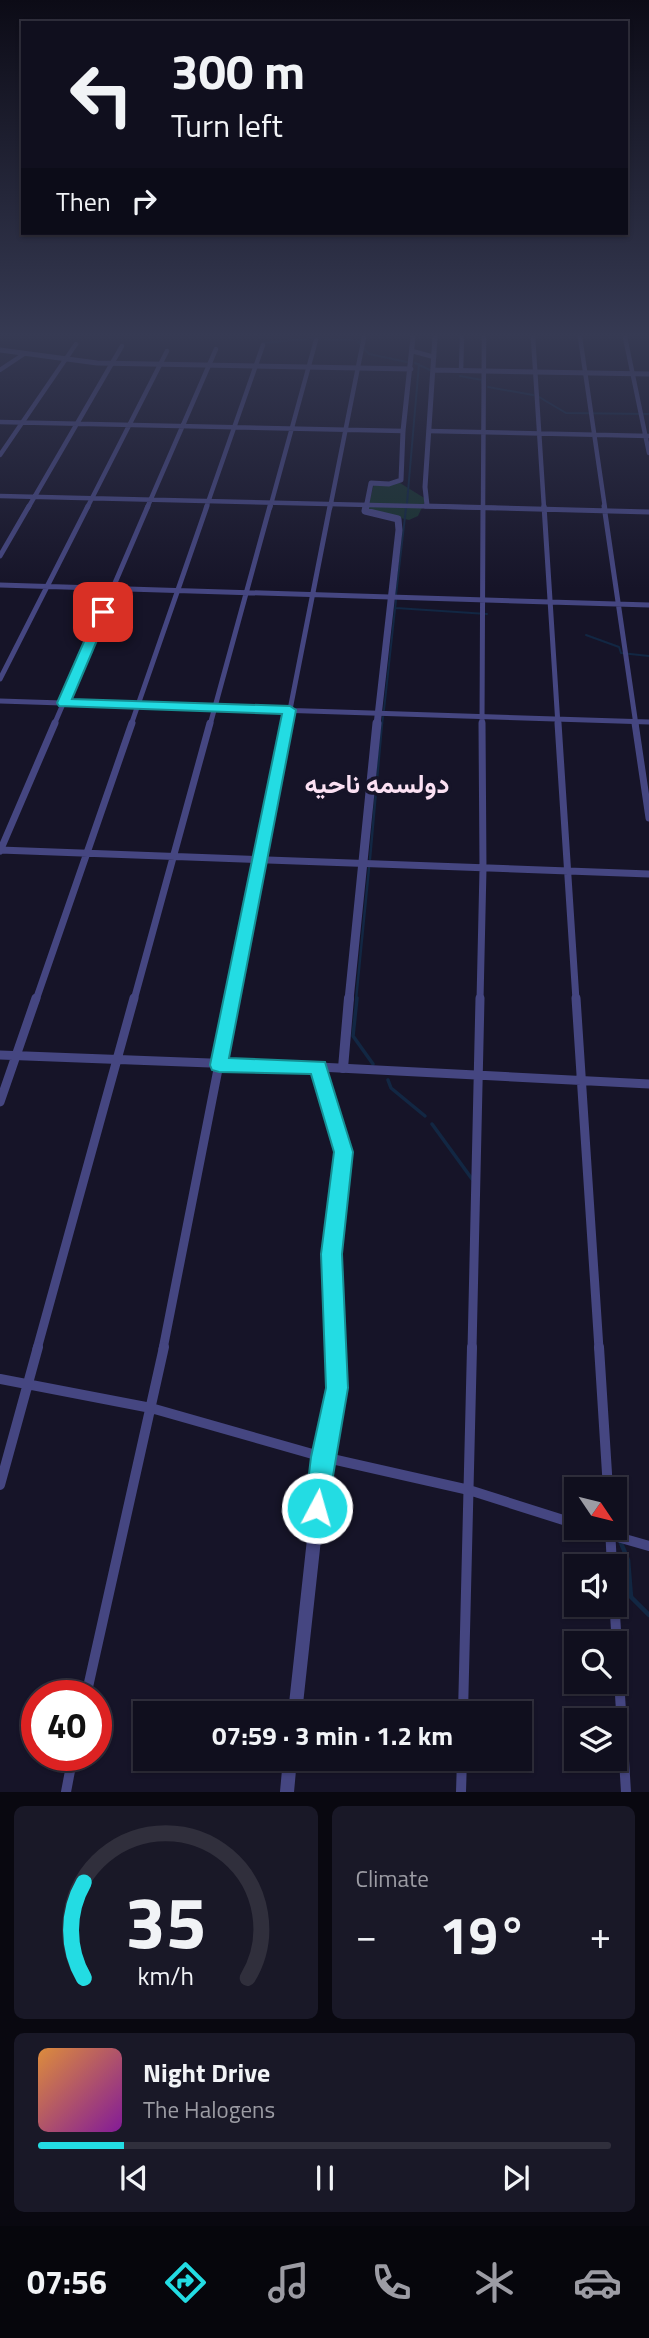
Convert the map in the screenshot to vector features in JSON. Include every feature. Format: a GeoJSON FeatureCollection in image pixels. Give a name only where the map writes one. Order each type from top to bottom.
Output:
{"type":"FeatureCollection","features":[{"type":"Feature","properties":{"kind":"street"},"geometry":{"type":"LineString","coordinates":[[0,679],[131,421]]}},
{"type":"Feature","properties":{"kind":"street"},"geometry":{"type":"LineString","coordinates":[[185,421],[0,850],[649,874]]}},
{"type":"Feature","properties":{"kind":"street"},"geometry":{"type":"LineString","coordinates":[[0,1102],[84,853],[236,421]]}},
{"type":"Feature","properties":{"kind":"street"},"geometry":{"type":"LineString","coordinates":[[0,1485],[294,421]]}},
{"type":"Feature","properties":{"kind":"street"},"geometry":{"type":"LineString","coordinates":[[90,1680],[198,1181],[348,421]]}},
{"type":"Feature","properties":{"kind":"street"},"geometry":{"type":"LineString","coordinates":[[343,1068],[360,863],[398,519],[365,511],[365,504],[371,483],[389,484],[401,480],[404,421]]}},
{"type":"Feature","properties":{"kind":"street"},"geometry":{"type":"LineString","coordinates":[[427,505],[425,487],[430,421]]}},
{"type":"Feature","properties":{"kind":"street"},"geometry":{"type":"LineString","coordinates":[[463,1701],[483,869],[484,421]]}},
{"type":"Feature","properties":{"kind":"street"},"geometry":{"type":"LineString","coordinates":[[538,421],[607,1477]]}},
{"type":"Feature","properties":{"kind":"street"},"geometry":{"type":"LineString","coordinates":[[592,421],[649,818]]}},
{"type":"Feature","properties":{"kind":"street"},"geometry":{"type":"LineString","coordinates":[[0,422],[403,431]]}},
{"type":"Feature","properties":{"kind":"street"},"geometry":{"type":"LineString","coordinates":[[0,455],[22,422]]}},
{"type":"Feature","properties":{"kind":"street"},"geometry":{"type":"LineString","coordinates":[[0,556],[76,423]]}},
{"type":"Feature","properties":{"kind":"street"},"geometry":{"type":"LineString","coordinates":[[429,431],[647,436],[649,453]]}},
{"type":"Feature","properties":{"kind":"street"},"geometry":{"type":"LineString","coordinates":[[0,496],[649,512]]}},
{"type":"Feature","properties":{"kind":"street"},"geometry":{"type":"LineString","coordinates":[[0,585],[649,605]]}},
{"type":"Feature","properties":{"kind":"street"},"geometry":{"type":"LineString","coordinates":[[0,701],[649,722]]}},
{"type":"Feature","properties":{"kind":"street"},"geometry":{"type":"LineString","coordinates":[[0,1055],[343,1068],[649,1084]]}},
{"type":"Feature","properties":{"kind":"street"},"geometry":{"type":"LineString","coordinates":[[296,1701],[323,1457],[337,1388],[332,1254],[344,1152],[318,1067]]}},
{"type":"Feature","properties":{"kind":"street"},"geometry":{"type":"LineString","coordinates":[[0,1379],[150,1408],[323,1457],[469,1490],[564,1520]]}},
{"type":"Feature","properties":{"kind":"street"},"geometry":{"type":"LineString","coordinates":[[627,1538],[649,1546]]}},
{"type":"Feature","properties":{"kind":"street"},"geometry":{"type":"LineString","coordinates":[[615,1617],[626,1792]]}},
{"type":"Feature","properties":{"kind":"street"},"geometry":{"type":"LineString","coordinates":[[66,1792],[70,1771]]}},
{"type":"Feature","properties":{"kind":"street"},"geometry":{"type":"LineString","coordinates":[[287,1792],[289,1771]]}},
{"type":"Feature","properties":{"kind":"street"},"geometry":{"type":"LineString","coordinates":[[461,1792],[462,1771]]}},
{"type":"Feature","properties":{"kind":"green space"},"geometry":{"type":"Polygon","coordinates":[[[400,483],[426,499],[418,516],[409,520],[367,510],[374,484],[400,483]]]}},
{"type":"Feature","properties":{"kind":"waterway"},"geometry":{"type":"LineString","coordinates":[[407,503],[414,421]]}},
{"type":"Feature","properties":{"kind":"waterway"},"geometry":{"type":"LineString","coordinates":[[396,595],[406,508]]}},
{"type":"Feature","properties":{"kind":"waterway"},"geometry":{"type":"LineString","coordinates":[[384,710],[396,600]]}},
{"type":"Feature","properties":{"kind":"waterway"},"geometry":{"type":"LineString","coordinates":[[396,608],[487,614]]}},
{"type":"Feature","properties":{"kind":"waterway"},"geometry":{"type":"LineString","coordinates":[[586,635],[619,647],[621,653],[649,656]]}},
{"type":"Feature","properties":{"kind":"waterway"},"geometry":{"type":"LineString","coordinates":[[382,725],[383,717]]}},
{"type":"Feature","properties":{"kind":"waterway"},"geometry":{"type":"LineString","coordinates":[[370,859],[382,723]]}},
{"type":"Feature","properties":{"kind":"waterway"},"geometry":{"type":"LineString","coordinates":[[356,1000],[369,868]]}},
{"type":"Feature","properties":{"kind":"waterway"},"geometry":{"type":"LineString","coordinates":[[357,998],[353,1036],[373,1064]]}},
{"type":"Feature","properties":{"kind":"waterway"},"geometry":{"type":"LineString","coordinates":[[388,1080],[391,1088],[425,1116]]}},
{"type":"Feature","properties":{"kind":"waterway"},"geometry":{"type":"LineString","coordinates":[[432,1124],[472,1179]]}},
{"type":"Feature","properties":{"kind":"waterway"},"geometry":{"type":"LineString","coordinates":[[621,1543],[628,1560],[631,1597],[649,1615]]}},
{"type":"Feature","properties":{"kind":"district","name":"دولسمه ناحیه"},"geometry":{"type":"Point","coordinates":[377,783]}},
{"type":"Feature","properties":{"kind":"route"},"geometry":{"type":"LineString","coordinates":[[103,612],[64,703],[290,710],[219,1065],[318,1067],[344,1152],[332,1254],[337,1388],[323,1457],[317,1508]]}}]}
